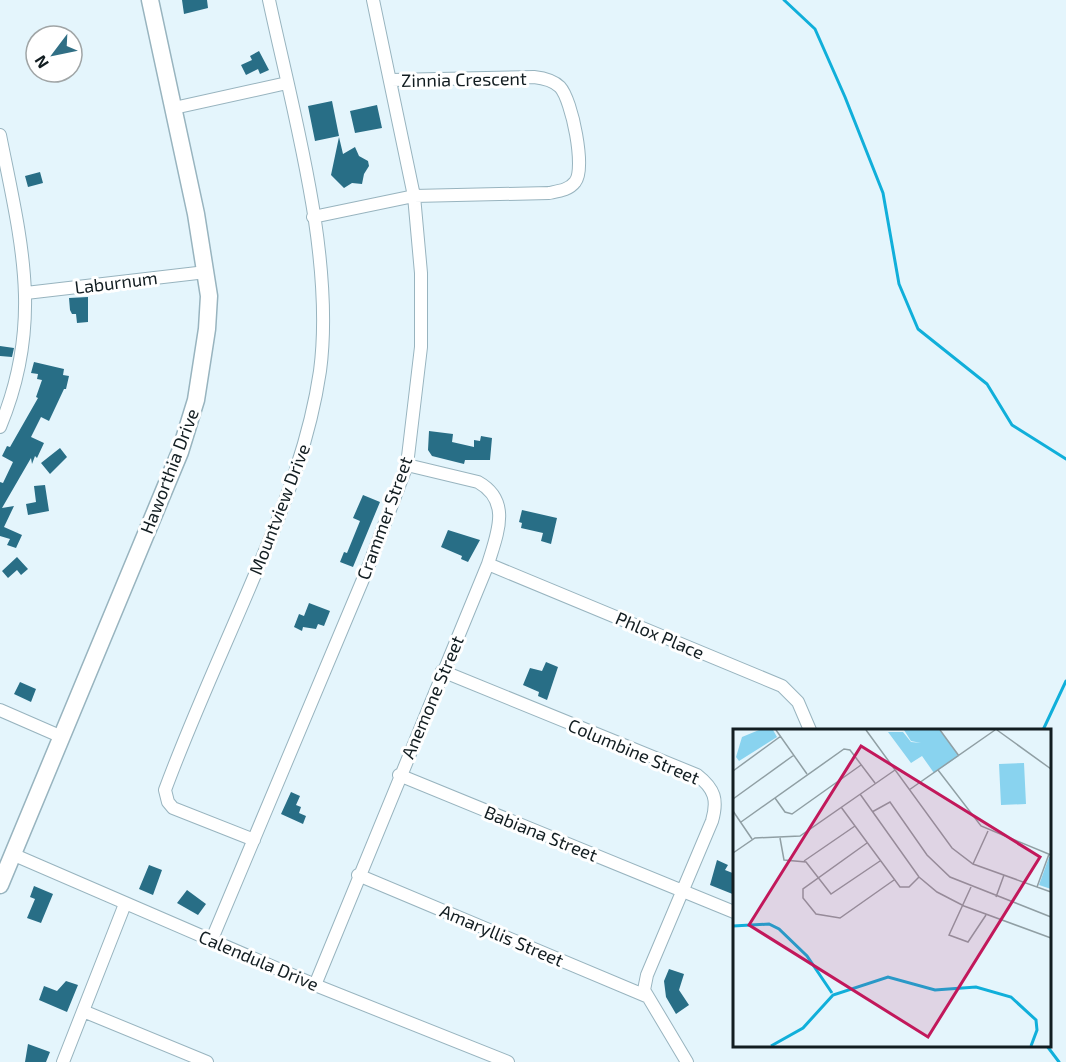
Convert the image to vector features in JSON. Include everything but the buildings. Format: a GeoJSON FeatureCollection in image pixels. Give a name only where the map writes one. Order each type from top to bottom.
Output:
{"type":"FeatureCollection","features":[{"type":"Feature","properties":{"kind":"street","name":"Haworthia Drive"},"geometry":{"type":"LineString","coordinates":[[0,885],[191,422],[207,329],[206,272],[150,0]]}},
{"type":"Feature","properties":{"kind":"street","name":"Mountview Drive"},"geometry":{"type":"LineString","coordinates":[[254,840],[172,808],[165,790],[290,491],[306,437],[320,371],[323,306],[313,217],[269,0]]}},
{"type":"Feature","properties":{"kind":"street","name":"Crammer Street"},"geometry":{"type":"LineString","coordinates":[[212,939],[369,565],[407,465],[421,347],[421,273],[414,196],[373,0]]}},
{"type":"Feature","properties":{"kind":"street","name":"Zinnia Crescent"},"geometry":{"type":"LineString","coordinates":[[391,80],[545,78],[560,87],[565,95],[579,158],[580,172],[576,181],[562,190],[549,193],[414,196]]}},
{"type":"Feature","properties":{"kind":"street"},"geometry":{"type":"LineString","coordinates":[[174,108],[287,83]]}},
{"type":"Feature","properties":{"kind":"street"},"geometry":{"type":"LineString","coordinates":[[0,135],[21,247],[26,293],[25,337],[20,365],[0,427]]}},
{"type":"Feature","properties":{"kind":"street"},"geometry":{"type":"LineString","coordinates":[[313,217],[414,196]]}},
{"type":"Feature","properties":{"kind":"street","name":"Laburnum"},"geometry":{"type":"LineString","coordinates":[[26,293],[206,272]]}},
{"type":"Feature","properties":{"kind":"street","name":"Anemone Street"},"geometry":{"type":"LineString","coordinates":[[315,985],[358,874],[488,564],[500,514],[498,502],[488,487],[478,482],[407,465]]}},
{"type":"Feature","properties":{"kind":"street","name":"Phlox Place"},"geometry":{"type":"LineString","coordinates":[[488,564],[782,686],[798,702],[810,729]]}},
{"type":"Feature","properties":{"kind":"street","name":"Columbine Street"},"geometry":{"type":"LineString","coordinates":[[442,671],[697,775],[711,785],[717,806],[647,975],[644,990],[646,996]]}},
{"type":"Feature","properties":{"kind":"street"},"geometry":{"type":"LineString","coordinates":[[0,710],[62,737]]}},
{"type":"Feature","properties":{"kind":"street","name":"Babiana Street"},"geometry":{"type":"LineString","coordinates":[[399,776],[682,890]]}},
{"type":"Feature","properties":{"kind":"street","name":"Calendula Drive"},"geometry":{"type":"LineString","coordinates":[[12,854],[315,985],[508,1062]]}},
{"type":"Feature","properties":{"kind":"street","name":"Amaryllis Street"},"geometry":{"type":"LineString","coordinates":[[358,874],[646,996]]}},
{"type":"Feature","properties":{"kind":"street"},"geometry":{"type":"LineString","coordinates":[[682,890],[733,911]]}},
{"type":"Feature","properties":{"kind":"street"},"geometry":{"type":"LineString","coordinates":[[63,1062],[125,904]]}},
{"type":"Feature","properties":{"kind":"street"},"geometry":{"type":"LineString","coordinates":[[646,996],[687,1062]]}},
{"type":"Feature","properties":{"kind":"street"},"geometry":{"type":"LineString","coordinates":[[83,1011],[207,1062]]}},
{"type":"Feature","properties":{"kind":"waterway"},"geometry":{"type":"LineString","coordinates":[[784,0],[815,29],[845,97],[883,193],[899,284],[918,329],[987,384],[1012,425],[1066,459]]}},
{"type":"Feature","properties":{"kind":"waterway"},"geometry":{"type":"LineString","coordinates":[[1043,729],[1066,681]]}},
{"type":"Feature","properties":{"kind":"waterway"},"geometry":{"type":"LineString","coordinates":[[1048,1047],[1059,1062]]}}]}
